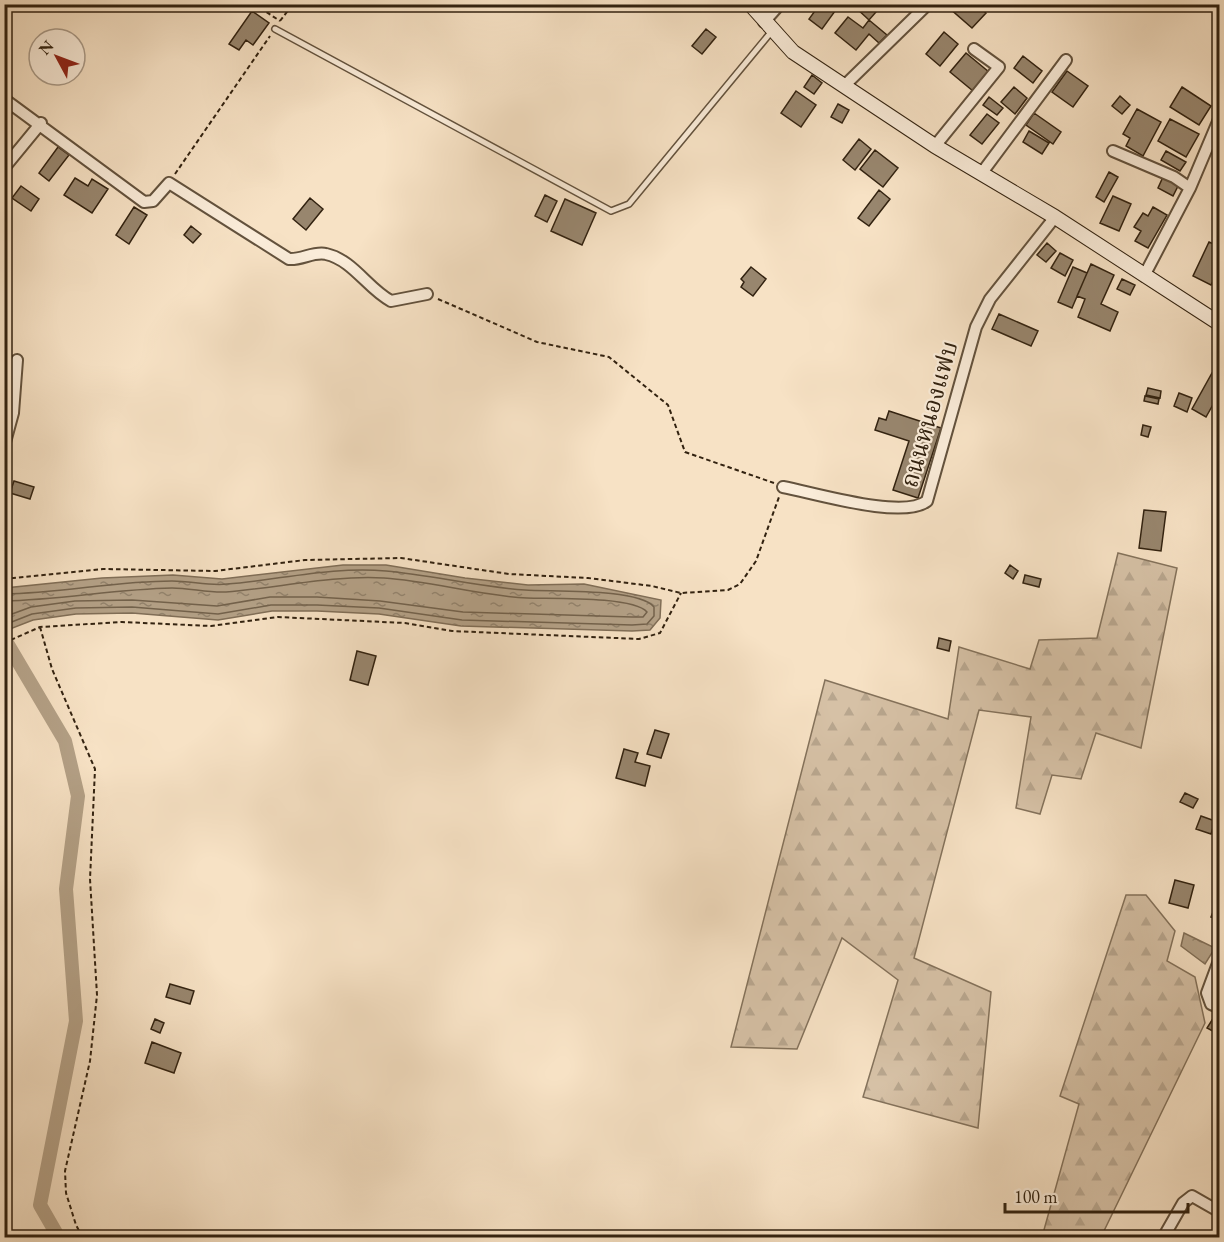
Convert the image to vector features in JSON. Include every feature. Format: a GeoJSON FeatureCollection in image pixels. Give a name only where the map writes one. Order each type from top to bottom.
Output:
{"type":"FeatureCollection","features":[{"type":"Feature","properties":{"kind":"street"},"geometry":{"type":"LineString","coordinates":[[750,4],[793,52],[935,146],[1055,218],[1220,324]]}},
{"type":"Feature","properties":{"kind":"street"},"geometry":{"type":"LineString","coordinates":[[768,26],[780,4]]}},
{"type":"Feature","properties":{"kind":"street"},"geometry":{"type":"LineString","coordinates":[[844,86],[928,4]]}},
{"type":"Feature","properties":{"kind":"street"},"geometry":{"type":"LineString","coordinates":[[935,146],[999,67],[974,48]]}},
{"type":"Feature","properties":{"kind":"street"},"geometry":{"type":"LineString","coordinates":[[981,174],[1066,60]]}},
{"type":"Feature","properties":{"kind":"street"},"geometry":{"type":"LineString","coordinates":[[4,99],[41,123],[144,202],[153,201],[169,183],[289,259],[298,260],[317,253],[332,256],[391,301],[427,294]]}},
{"type":"Feature","properties":{"kind":"street"},"geometry":{"type":"LineString","coordinates":[[1144,276],[1190,188],[1220,117]]}},
{"type":"Feature","properties":{"kind":"street"},"geometry":{"type":"LineString","coordinates":[[4,168],[41,123]]}},
{"type":"Feature","properties":{"kind":"street"},"geometry":{"type":"LineString","coordinates":[[1113,151],[1174,177],[1190,188]]}},
{"type":"Feature","properties":{"kind":"street","name":"ถนนหนองแฟบ"},"geometry":{"type":"LineString","coordinates":[[783,487],[897,510],[913,508],[927,501],[935,482],[976,327],[990,299],[1055,218]]}},
{"type":"Feature","properties":{"kind":"street"},"geometry":{"type":"LineString","coordinates":[[4,446],[13,413],[17,360]]}},
{"type":"Feature","properties":{"kind":"street"},"geometry":{"type":"LineString","coordinates":[[1220,958],[1206,993],[1211,1004],[1220,1008]]}},
{"type":"Feature","properties":{"kind":"street"},"geometry":{"type":"LineString","coordinates":[[1163,1238],[1183,1203],[1192,1196],[1220,1212]]}},
{"type":"Feature","properties":{"kind":"lane"},"geometry":{"type":"LineString","coordinates":[[275,29],[611,211],[628,204],[768,26]]}},
{"type":"Feature","properties":{"kind":"path"},"geometry":{"type":"LineString","coordinates":[[254,4],[280,21]]}},
{"type":"Feature","properties":{"kind":"path"},"geometry":{"type":"LineString","coordinates":[[169,183],[293,4]]}},
{"type":"Feature","properties":{"kind":"path"},"geometry":{"type":"LineString","coordinates":[[4,579],[103,569],[215,571],[305,560],[401,558],[509,574],[588,578],[652,586],[681,593],[728,590],[740,584],[756,561],[783,487],[685,452],[668,405],[609,357],[537,342],[427,294]]}},
{"type":"Feature","properties":{"kind":"path"},"geometry":{"type":"LineString","coordinates":[[4,644],[40,627],[122,622],[211,626],[278,617],[405,623],[452,632],[639,639],[660,633],[681,593]]}},
{"type":"Feature","properties":{"kind":"path"},"geometry":{"type":"LineString","coordinates":[[40,627],[52,669],[95,769],[90,879],[98,995],[90,1060],[65,1171],[66,1193],[83,1238]]}},
{"type":"Feature","properties":{"kind":"green space"},"geometry":{"type":"Polygon","coordinates":[[[1118,553],[1177,568],[1141,748],[1096,733],[1081,779],[1052,775],[1040,814],[1016,808],[1031,717],[979,710],[914,958],[991,992],[978,1128],[863,1097],[898,980],[842,938],[797,1049],[731,1047],[825,680],[948,719],[959,647],[1030,669],[1039,640],[1097,638],[1118,553]]]}},
{"type":"Feature","properties":{"kind":"green space"},"geometry":{"type":"Polygon","coordinates":[[[1126,895],[1146,895],[1175,931],[1167,961],[1195,977],[1205,1023],[1101,1237],[1042,1237],[1079,1104],[1060,1096],[1126,895]]]}},
{"type":"Feature","properties":{"kind":"water"},"geometry":{"type":"Polygon","coordinates":[[[343,565],[386,565],[465,578],[528,585],[584,584],[661,600],[660,618],[650,630],[632,631],[461,626],[379,614],[317,611],[272,611],[218,620],[132,613],[76,614],[33,620],[5,631],[5,588],[102,578],[173,575],[222,579],[343,565]]]}},
{"type":"Feature","properties":{"kind":"water"},"geometry":{"type":"Polygon","coordinates":[[[1184,933],[1215,948],[1205,964],[1181,946],[1184,933]]]}},
{"type":"Feature","properties":{"kind":"building"},"geometry":{"type":"Polygon","coordinates":[[[820,4],[834,4],[838,7],[822,29],[809,19],[820,4]]]}},
{"type":"Feature","properties":{"kind":"building"},"geometry":{"type":"Polygon","coordinates":[[[858,4],[883,4],[869,20],[855,7],[858,4]]]}},
{"type":"Feature","properties":{"kind":"building"},"geometry":{"type":"Polygon","coordinates":[[[950,4],[976,4],[986,13],[972,28],[948,7],[950,4]]]}},
{"type":"Feature","properties":{"kind":"building"},"geometry":{"type":"Polygon","coordinates":[[[252,11],[269,23],[253,45],[246,40],[239,50],[229,44],[252,11]]]}},
{"type":"Feature","properties":{"kind":"building"},"geometry":{"type":"Polygon","coordinates":[[[848,17],[863,28],[869,20],[887,35],[879,43],[869,34],[856,50],[835,33],[848,17]]]}},
{"type":"Feature","properties":{"kind":"building"},"geometry":{"type":"Polygon","coordinates":[[[706,29],[716,37],[702,54],[692,46],[706,29]]]}},
{"type":"Feature","properties":{"kind":"building"},"geometry":{"type":"Polygon","coordinates":[[[944,32],[958,44],[940,66],[926,54],[944,32]]]}},
{"type":"Feature","properties":{"kind":"building"},"geometry":{"type":"Polygon","coordinates":[[[966,53],[989,72],[973,91],[950,72],[966,53]]]}},
{"type":"Feature","properties":{"kind":"building"},"geometry":{"type":"Polygon","coordinates":[[[1023,56],[1042,71],[1033,83],[1014,68],[1023,56]]]}},
{"type":"Feature","properties":{"kind":"building"},"geometry":{"type":"Polygon","coordinates":[[[1067,71],[1088,86],[1073,107],[1052,92],[1067,71]]]}},
{"type":"Feature","properties":{"kind":"building"},"geometry":{"type":"Polygon","coordinates":[[[812,75],[822,83],[814,94],[804,87],[812,75]]]}},
{"type":"Feature","properties":{"kind":"building"},"geometry":{"type":"Polygon","coordinates":[[[1014,87],[1027,98],[1015,114],[1001,102],[1014,87]]]}},
{"type":"Feature","properties":{"kind":"building"},"geometry":{"type":"Polygon","coordinates":[[[1182,87],[1211,106],[1199,125],[1170,107],[1182,87]]]}},
{"type":"Feature","properties":{"kind":"building"},"geometry":{"type":"Polygon","coordinates":[[[796,91],[816,105],[801,127],[781,113],[796,91]]]}},
{"type":"Feature","properties":{"kind":"building"},"geometry":{"type":"Polygon","coordinates":[[[1120,96],[1130,105],[1122,114],[1112,106],[1120,96]]]}},
{"type":"Feature","properties":{"kind":"building"},"geometry":{"type":"Polygon","coordinates":[[[989,97],[1003,108],[997,115],[983,105],[989,97]]]}},
{"type":"Feature","properties":{"kind":"building"},"geometry":{"type":"Polygon","coordinates":[[[838,104],[849,110],[842,123],[831,117],[838,104]]]}},
{"type":"Feature","properties":{"kind":"building"},"geometry":{"type":"Polygon","coordinates":[[[1137,109],[1161,122],[1143,156],[1126,146],[1130,138],[1123,134],[1137,109]]]}},
{"type":"Feature","properties":{"kind":"building"},"geometry":{"type":"Polygon","coordinates":[[[1034,113],[1061,132],[1053,144],[1026,125],[1034,113]]]}},
{"type":"Feature","properties":{"kind":"building"},"geometry":{"type":"Polygon","coordinates":[[[987,114],[999,123],[982,144],[970,135],[987,114]]]}},
{"type":"Feature","properties":{"kind":"building"},"geometry":{"type":"Polygon","coordinates":[[[1170,119],[1199,134],[1186,157],[1158,141],[1170,119]]]}},
{"type":"Feature","properties":{"kind":"building"},"geometry":{"type":"Polygon","coordinates":[[[1029,131],[1049,143],[1042,154],[1023,142],[1029,131]]]}},
{"type":"Feature","properties":{"kind":"building"},"geometry":{"type":"Polygon","coordinates":[[[859,139],[871,149],[855,170],[843,160],[859,139]]]}},
{"type":"Feature","properties":{"kind":"building"},"geometry":{"type":"Polygon","coordinates":[[[58,147],[69,155],[49,181],[39,173],[58,147]]]}},
{"type":"Feature","properties":{"kind":"building"},"geometry":{"type":"Polygon","coordinates":[[[875,150],[898,168],[883,187],[860,169],[875,150]]]}},
{"type":"Feature","properties":{"kind":"building"},"geometry":{"type":"Polygon","coordinates":[[[1166,151],[1186,162],[1180,171],[1161,160],[1166,151]]]}},
{"type":"Feature","properties":{"kind":"building"},"geometry":{"type":"Polygon","coordinates":[[[1109,172],[1118,177],[1104,202],[1096,197],[1109,172]]]}},
{"type":"Feature","properties":{"kind":"building"},"geometry":{"type":"Polygon","coordinates":[[[1163,177],[1179,184],[1173,196],[1158,188],[1163,177]]]}},
{"type":"Feature","properties":{"kind":"building"},"geometry":{"type":"Polygon","coordinates":[[[75,178],[88,186],[92,179],[108,189],[92,213],[64,195],[75,178]]]}},
{"type":"Feature","properties":{"kind":"building"},"geometry":{"type":"Polygon","coordinates":[[[21,186],[39,199],[31,211],[12,198],[21,186]]]}},
{"type":"Feature","properties":{"kind":"building"},"geometry":{"type":"Polygon","coordinates":[[[879,190],[890,199],[869,226],[858,218],[879,190]]]}},
{"type":"Feature","properties":{"kind":"building"},"geometry":{"type":"Polygon","coordinates":[[[545,195],[557,201],[547,222],[535,216],[545,195]]]}},
{"type":"Feature","properties":{"kind":"building"},"geometry":{"type":"Polygon","coordinates":[[[1113,196],[1131,204],[1119,231],[1100,223],[1113,196]]]}},
{"type":"Feature","properties":{"kind":"building"},"geometry":{"type":"Polygon","coordinates":[[[310,198],[323,209],[306,230],[293,219],[310,198]]]}},
{"type":"Feature","properties":{"kind":"building"},"geometry":{"type":"Polygon","coordinates":[[[565,199],[596,213],[582,245],[551,231],[565,199]]]}},
{"type":"Feature","properties":{"kind":"building"},"geometry":{"type":"Polygon","coordinates":[[[134,207],[147,215],[129,244],[116,235],[134,207]]]}},
{"type":"Feature","properties":{"kind":"building"},"geometry":{"type":"Polygon","coordinates":[[[1153,207],[1167,215],[1148,248],[1135,241],[1141,231],[1134,227],[1143,213],[1148,216],[1153,207]]]}},
{"type":"Feature","properties":{"kind":"building"},"geometry":{"type":"Polygon","coordinates":[[[191,226],[201,234],[193,243],[184,235],[191,226]]]}},
{"type":"Feature","properties":{"kind":"building"},"geometry":{"type":"Polygon","coordinates":[[[1209,242],[1220,247],[1220,268],[1211,285],[1193,276],[1209,242]]]}},
{"type":"Feature","properties":{"kind":"building"},"geometry":{"type":"Polygon","coordinates":[[[1047,243],[1056,251],[1046,262],[1037,255],[1047,243]]]}},
{"type":"Feature","properties":{"kind":"building"},"geometry":{"type":"Polygon","coordinates":[[[1060,253],[1073,260],[1065,276],[1051,268],[1060,253]]]}},
{"type":"Feature","properties":{"kind":"building"},"geometry":{"type":"Polygon","coordinates":[[[1091,264],[1114,275],[1101,304],[1118,312],[1110,331],[1078,317],[1085,299],[1077,296],[1091,264]]]}},
{"type":"Feature","properties":{"kind":"building"},"geometry":{"type":"Polygon","coordinates":[[[751,267],[766,279],[753,296],[741,287],[744,282],[741,279],[751,267]]]}},
{"type":"Feature","properties":{"kind":"building"},"geometry":{"type":"Polygon","coordinates":[[[1073,267],[1087,273],[1072,308],[1058,302],[1073,267]]]}},
{"type":"Feature","properties":{"kind":"building"},"geometry":{"type":"Polygon","coordinates":[[[1122,279],[1135,285],[1130,295],[1117,289],[1122,279]]]}},
{"type":"Feature","properties":{"kind":"building"},"geometry":{"type":"Polygon","coordinates":[[[999,314],[1038,331],[1031,346],[992,329],[999,314]]]}},
{"type":"Feature","properties":{"kind":"building"},"geometry":{"type":"Polygon","coordinates":[[[1212,373],[1220,377],[1220,392],[1206,417],[1192,409],[1212,373]]]}},
{"type":"Feature","properties":{"kind":"building"},"geometry":{"type":"Polygon","coordinates":[[[1148,388],[1161,391],[1160,398],[1146,395],[1148,388]]]}},
{"type":"Feature","properties":{"kind":"building"},"geometry":{"type":"Polygon","coordinates":[[[1179,393],[1192,398],[1187,412],[1174,406],[1179,393]]]}},
{"type":"Feature","properties":{"kind":"building"},"geometry":{"type":"Polygon","coordinates":[[[1145,396],[1159,399],[1158,404],[1144,401],[1145,396]]]}},
{"type":"Feature","properties":{"kind":"building"},"geometry":{"type":"Polygon","coordinates":[[[889,411],[941,428],[918,498],[893,490],[909,441],[875,430],[879,418],[886,420],[889,411]]]}},
{"type":"Feature","properties":{"kind":"building"},"geometry":{"type":"Polygon","coordinates":[[[1143,425],[1151,427],[1148,437],[1141,435],[1143,425]]]}},
{"type":"Feature","properties":{"kind":"building"},"geometry":{"type":"Polygon","coordinates":[[[14,481],[34,487],[30,499],[10,493],[14,481]]]}},
{"type":"Feature","properties":{"kind":"building"},"geometry":{"type":"Polygon","coordinates":[[[1144,510],[1166,512],[1161,551],[1139,548],[1144,510]]]}},
{"type":"Feature","properties":{"kind":"building"},"geometry":{"type":"Polygon","coordinates":[[[1010,565],[1018,571],[1013,579],[1005,573],[1010,565]]]}},
{"type":"Feature","properties":{"kind":"building"},"geometry":{"type":"Polygon","coordinates":[[[1025,575],[1041,579],[1039,587],[1023,583],[1025,575]]]}},
{"type":"Feature","properties":{"kind":"building"},"geometry":{"type":"Polygon","coordinates":[[[939,638],[951,641],[949,651],[937,648],[939,638]]]}},
{"type":"Feature","properties":{"kind":"building"},"geometry":{"type":"Polygon","coordinates":[[[357,651],[376,656],[368,685],[350,680],[357,651]]]}},
{"type":"Feature","properties":{"kind":"building"},"geometry":{"type":"Polygon","coordinates":[[[655,730],[669,734],[661,758],[647,754],[655,730]]]}},
{"type":"Feature","properties":{"kind":"building"},"geometry":{"type":"Polygon","coordinates":[[[624,749],[638,753],[635,762],[650,766],[645,786],[616,778],[624,749]]]}},
{"type":"Feature","properties":{"kind":"building"},"geometry":{"type":"Polygon","coordinates":[[[1185,793],[1198,799],[1193,808],[1180,802],[1185,793]]]}},
{"type":"Feature","properties":{"kind":"building"},"geometry":{"type":"Polygon","coordinates":[[[1201,816],[1215,821],[1211,834],[1196,829],[1201,816]]]}},
{"type":"Feature","properties":{"kind":"building"},"geometry":{"type":"Polygon","coordinates":[[[1175,880],[1194,885],[1188,908],[1169,903],[1175,880]]]}},
{"type":"Feature","properties":{"kind":"building"},"geometry":{"type":"Polygon","coordinates":[[[1215,907],[1220,909],[1220,920],[1211,917],[1215,907]]]}},
{"type":"Feature","properties":{"kind":"building"},"geometry":{"type":"Polygon","coordinates":[[[170,984],[194,991],[190,1004],[166,997],[170,984]]]}},
{"type":"Feature","properties":{"kind":"building"},"geometry":{"type":"Polygon","coordinates":[[[1214,1017],[1220,1020],[1220,1035],[1207,1028],[1214,1017]]]}},
{"type":"Feature","properties":{"kind":"building"},"geometry":{"type":"Polygon","coordinates":[[[155,1019],[164,1023],[160,1033],[151,1029],[155,1019]]]}},
{"type":"Feature","properties":{"kind":"building"},"geometry":{"type":"Polygon","coordinates":[[[152,1042],[181,1053],[174,1073],[145,1063],[152,1042]]]}},
{"type":"Feature","properties":{"kind":"waterway"},"geometry":{"type":"LineString","coordinates":[[4,633],[7,643]]}},
{"type":"Feature","properties":{"kind":"waterway"},"geometry":{"type":"LineString","coordinates":[[7,643],[65,741],[78,796],[66,889],[76,1021],[40,1205],[59,1238]]}}]}
